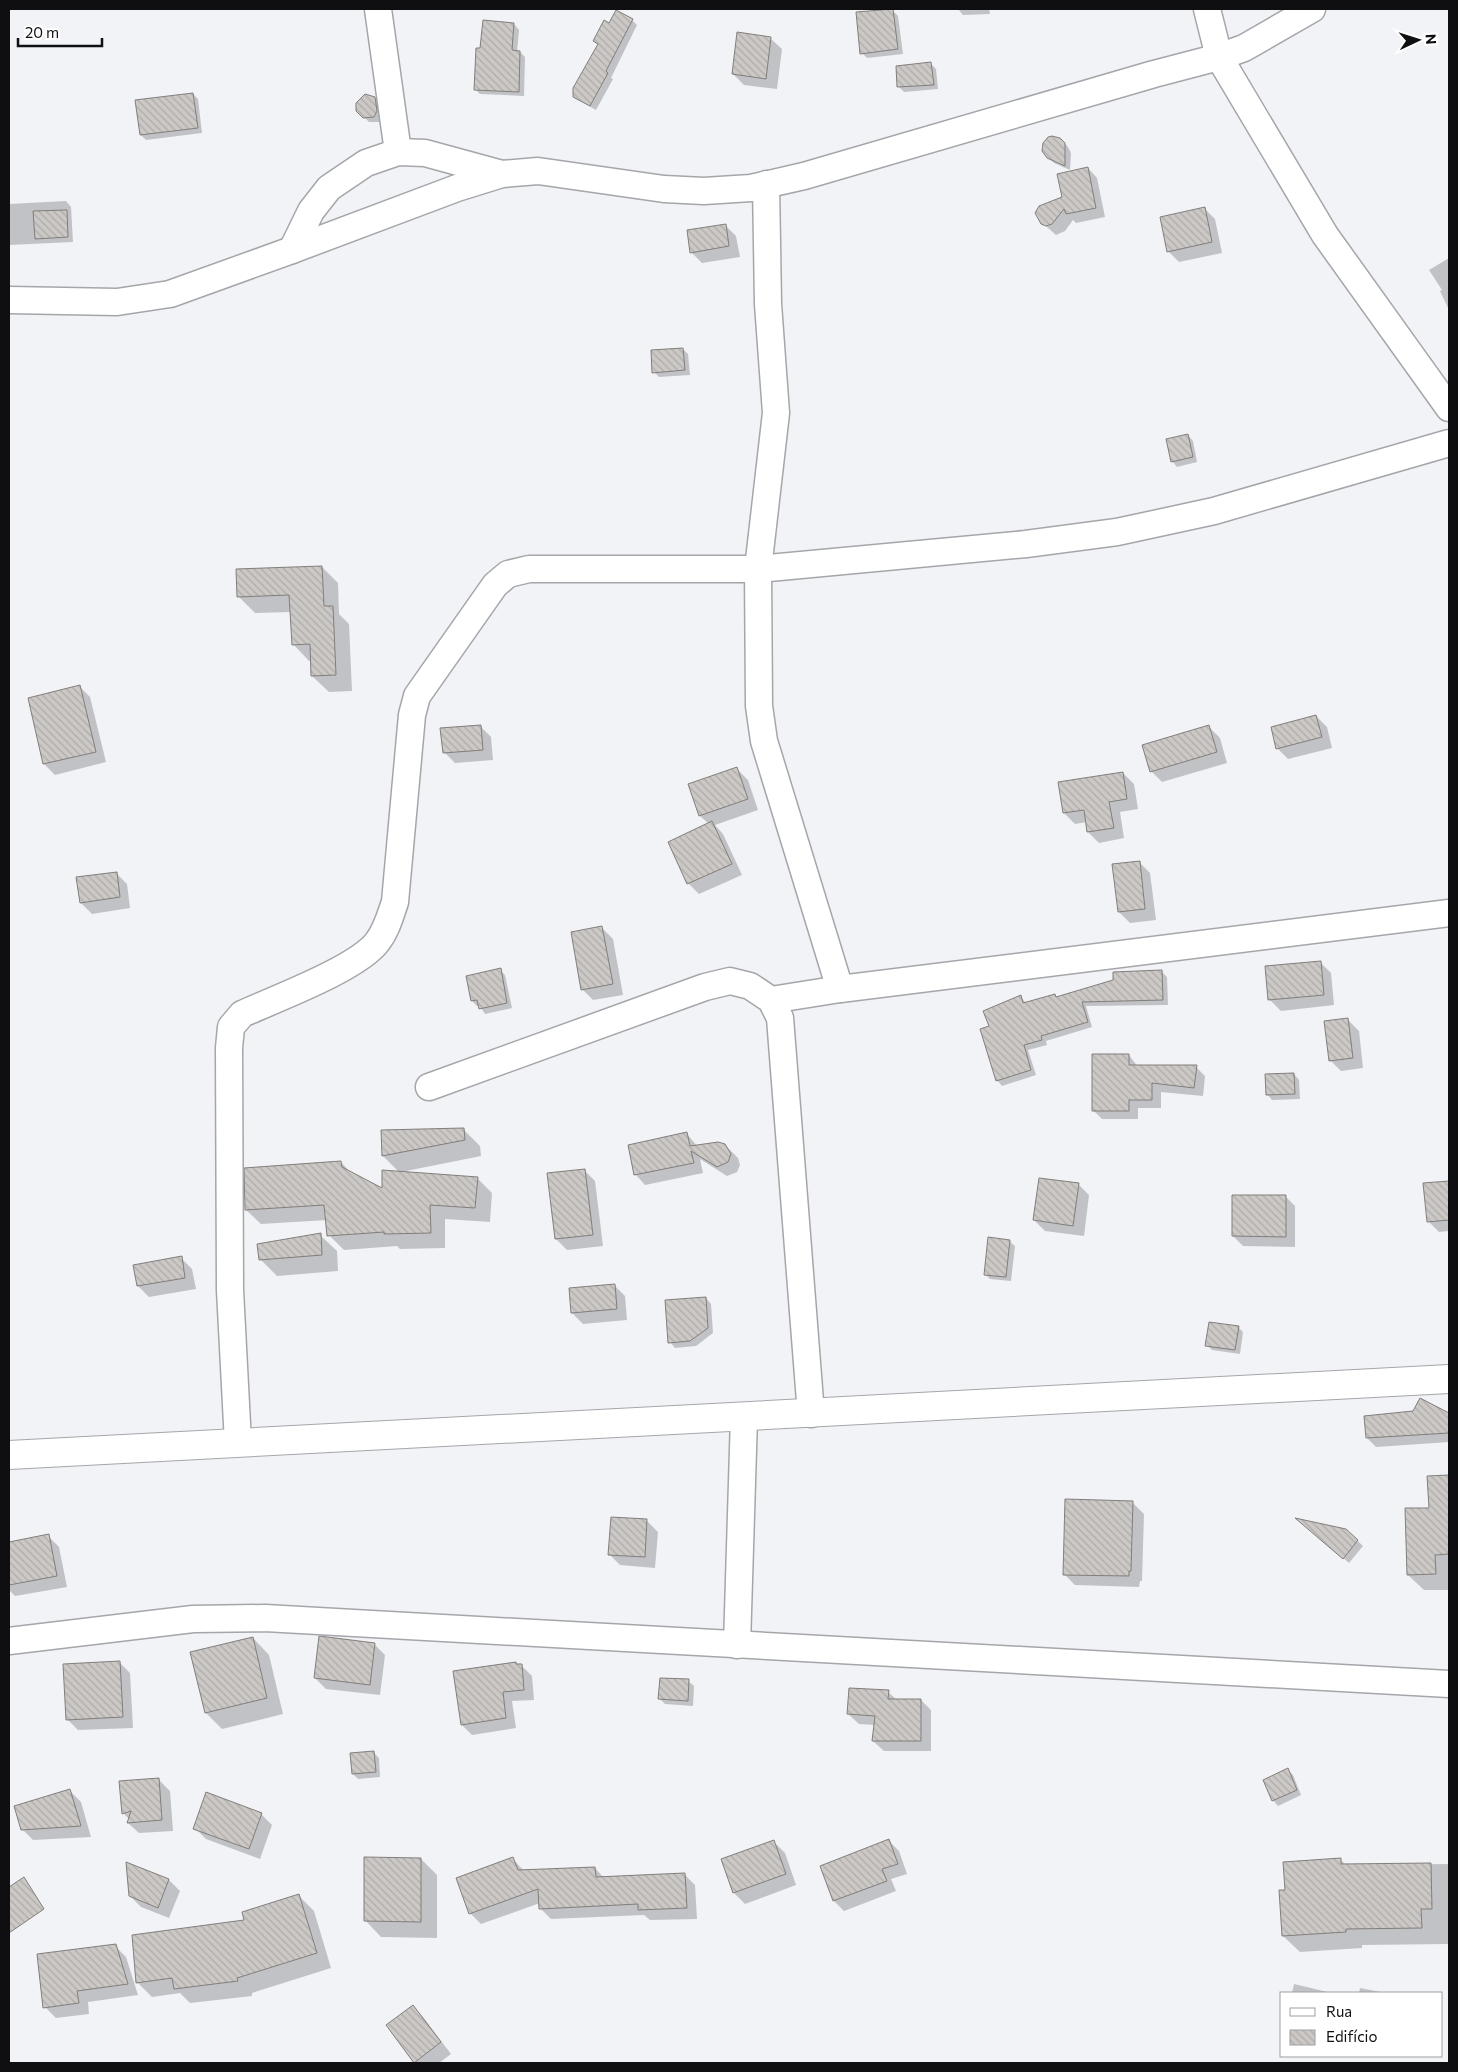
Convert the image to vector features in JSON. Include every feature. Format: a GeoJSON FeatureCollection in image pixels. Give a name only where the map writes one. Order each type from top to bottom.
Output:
{"type":"FeatureCollection","features":[{"type":"Feature","properties":{"kind":"main road"},"geometry":{"type":"LineString","coordinates":[[9,1455],[1449,1379]]}},
{"type":"Feature","properties":{"kind":"street"},"geometry":{"type":"LineString","coordinates":[[378,9],[398,152]]}},
{"type":"Feature","properties":{"kind":"street"},"geometry":{"type":"LineString","coordinates":[[1206,9],[1219,57],[1325,235],[1449,408]]}},
{"type":"Feature","properties":{"kind":"street"},"geometry":{"type":"LineString","coordinates":[[9,300],[116,302],[170,294],[457,188],[502,174],[538,172],[672,189],[704,190],[742,189],[804,176],[1154,74],[1219,57],[1244,48],[1312,9]]}},
{"type":"Feature","properties":{"kind":"street"},"geometry":{"type":"LineString","coordinates":[[292,250],[311,211],[330,188],[366,163],[398,152],[425,153],[502,174]]}},
{"type":"Feature","properties":{"kind":"street"},"geometry":{"type":"LineString","coordinates":[[766,184],[768,304],[776,413],[758,569],[759,706],[764,741],[840,989]]}},
{"type":"Feature","properties":{"kind":"street"},"geometry":{"type":"LineString","coordinates":[[238,1443],[230,1290],[229,1048],[231,1027],[242,1014],[347,966],[377,943],[387,926],[395,902],[412,715],[417,696],[495,584],[508,574],[529,569],[758,569],[1026,544],[1117,532],[1214,510],[1449,443]]}},
{"type":"Feature","properties":{"kind":"street"},"geometry":{"type":"LineString","coordinates":[[771,1000],[840,989],[1449,913]]}},
{"type":"Feature","properties":{"kind":"street"},"geometry":{"type":"LineString","coordinates":[[429,1087],[704,987],[730,981],[750,986],[771,1000],[780,1018],[811,1414]]}},
{"type":"Feature","properties":{"kind":"street"},"geometry":{"type":"LineString","coordinates":[[737,1645],[744,1417]]}},
{"type":"Feature","properties":{"kind":"street"},"geometry":{"type":"LineString","coordinates":[[9,1641],[193,1619],[264,1618],[1449,1684]]}},
{"type":"Feature","properties":{"kind":"building"},"geometry":{"type":"Polygon","coordinates":[[[893,9],[898,49],[860,54],[856,12],[893,9]]]}},
{"type":"Feature","properties":{"kind":"building"},"geometry":{"type":"Polygon","coordinates":[[[616,10],[633,19],[606,71],[608,73],[590,106],[573,97],[573,88],[598,44],[593,41],[604,20],[609,23],[616,10]]]}},
{"type":"Feature","properties":{"kind":"building"},"geometry":{"type":"Polygon","coordinates":[[[483,20],[514,23],[512,50],[520,51],[519,92],[474,90],[476,48],[480,48],[483,20]]]}},
{"type":"Feature","properties":{"kind":"building"},"geometry":{"type":"Polygon","coordinates":[[[737,32],[771,37],[766,79],[732,74],[737,32]]]}},
{"type":"Feature","properties":{"kind":"building"},"geometry":{"type":"Polygon","coordinates":[[[931,62],[934,85],[897,87],[896,66],[931,62]]]}},
{"type":"Feature","properties":{"kind":"building"},"geometry":{"type":"Polygon","coordinates":[[[193,93],[198,128],[140,135],[135,100],[193,93]]]}},
{"type":"Feature","properties":{"kind":"building"},"geometry":{"type":"Polygon","coordinates":[[[365,94],[375,97],[377,111],[374,117],[363,118],[356,111],[356,103],[365,94]]]}},
{"type":"Feature","properties":{"kind":"building"},"geometry":{"type":"Polygon","coordinates":[[[1048,137],[1060,138],[1065,143],[1065,166],[1047,158],[1042,151],[1043,143],[1048,137]]]}},
{"type":"Feature","properties":{"kind":"building"},"geometry":{"type":"Polygon","coordinates":[[[1088,167],[1096,208],[1066,214],[1064,209],[1052,224],[1046,226],[1041,224],[1035,213],[1039,206],[1062,197],[1057,174],[1088,167]]]}},
{"type":"Feature","properties":{"kind":"building"},"geometry":{"type":"Polygon","coordinates":[[[1205,207],[1212,242],[1167,252],[1160,217],[1205,207]]]}},
{"type":"Feature","properties":{"kind":"building"},"geometry":{"type":"Polygon","coordinates":[[[67,210],[68,237],[35,239],[33,211],[67,210]]]}},
{"type":"Feature","properties":{"kind":"building"},"geometry":{"type":"Polygon","coordinates":[[[726,224],[729,246],[690,253],[687,230],[726,224]]]}},
{"type":"Feature","properties":{"kind":"building"},"geometry":{"type":"Polygon","coordinates":[[[683,348],[685,370],[652,373],[651,350],[683,348]]]}},
{"type":"Feature","properties":{"kind":"building"},"geometry":{"type":"Polygon","coordinates":[[[1188,434],[1193,457],[1171,462],[1166,439],[1188,434]]]}},
{"type":"Feature","properties":{"kind":"building"},"geometry":{"type":"Polygon","coordinates":[[[322,566],[324,606],[333,606],[336,675],[311,676],[310,644],[292,645],[289,595],[237,597],[236,569],[322,566]]]}},
{"type":"Feature","properties":{"kind":"building"},"geometry":{"type":"Polygon","coordinates":[[[80,685],[96,752],[43,764],[28,698],[80,685]]]}},
{"type":"Feature","properties":{"kind":"building"},"geometry":{"type":"Polygon","coordinates":[[[1316,715],[1322,737],[1276,749],[1271,727],[1316,715]]]}},
{"type":"Feature","properties":{"kind":"building"},"geometry":{"type":"Polygon","coordinates":[[[481,725],[483,750],[443,753],[440,728],[481,725]]]}},
{"type":"Feature","properties":{"kind":"building"},"geometry":{"type":"Polygon","coordinates":[[[1209,725],[1217,752],[1150,772],[1142,745],[1209,725]]]}},
{"type":"Feature","properties":{"kind":"building"},"geometry":{"type":"Polygon","coordinates":[[[737,767],[748,799],[699,816],[688,784],[737,767]]]}},
{"type":"Feature","properties":{"kind":"building"},"geometry":{"type":"Polygon","coordinates":[[[1123,772],[1127,799],[1109,802],[1114,828],[1087,832],[1084,810],[1063,813],[1058,782],[1123,772]]]}},
{"type":"Feature","properties":{"kind":"building"},"geometry":{"type":"Polygon","coordinates":[[[712,821],[732,864],[687,884],[668,842],[712,821]]]}},
{"type":"Feature","properties":{"kind":"building"},"geometry":{"type":"Polygon","coordinates":[[[1140,861],[1145,909],[1118,912],[1112,864],[1140,861]]]}},
{"type":"Feature","properties":{"kind":"building"},"geometry":{"type":"Polygon","coordinates":[[[117,872],[120,897],[80,903],[76,877],[117,872]]]}},
{"type":"Feature","properties":{"kind":"building"},"geometry":{"type":"Polygon","coordinates":[[[602,926],[613,984],[581,990],[571,932],[602,926]]]}},
{"type":"Feature","properties":{"kind":"building"},"geometry":{"type":"Polygon","coordinates":[[[1321,961],[1324,995],[1268,1000],[1265,966],[1321,961]]]}},
{"type":"Feature","properties":{"kind":"building"},"geometry":{"type":"Polygon","coordinates":[[[501,968],[507,1003],[479,1009],[477,1000],[471,1001],[466,976],[501,968]]]}},
{"type":"Feature","properties":{"kind":"building"},"geometry":{"type":"Polygon","coordinates":[[[1162,970],[1163,1000],[1082,1002],[1088,1022],[1041,1036],[1042,1040],[1024,1045],[1031,1070],[996,1081],[980,1029],[989,1026],[983,1011],[1021,995],[1023,1003],[1055,994],[1056,997],[1113,980],[1113,972],[1162,970]]]}},
{"type":"Feature","properties":{"kind":"building"},"geometry":{"type":"Polygon","coordinates":[[[1348,1018],[1353,1058],[1329,1061],[1324,1021],[1348,1018]]]}},
{"type":"Feature","properties":{"kind":"building"},"geometry":{"type":"Polygon","coordinates":[[[1092,1054],[1129,1054],[1129,1065],[1197,1065],[1194,1088],[1152,1083],[1152,1100],[1129,1100],[1129,1111],[1092,1111],[1092,1054]]]}},
{"type":"Feature","properties":{"kind":"building"},"geometry":{"type":"Polygon","coordinates":[[[1294,1073],[1295,1094],[1266,1095],[1265,1074],[1294,1073]]]}},
{"type":"Feature","properties":{"kind":"building"},"geometry":{"type":"Polygon","coordinates":[[[464,1128],[465,1140],[382,1156],[381,1130],[464,1128]]]}},
{"type":"Feature","properties":{"kind":"building"},"geometry":{"type":"Polygon","coordinates":[[[687,1132],[690,1146],[718,1142],[725,1144],[731,1154],[728,1162],[717,1167],[691,1151],[694,1163],[634,1175],[628,1145],[687,1132]]]}},
{"type":"Feature","properties":{"kind":"building"},"geometry":{"type":"Polygon","coordinates":[[[341,1161],[342,1167],[382,1188],[382,1170],[478,1177],[475,1208],[430,1205],[431,1233],[384,1234],[384,1232],[327,1236],[324,1205],[245,1210],[244,1168],[341,1161]]]}},
{"type":"Feature","properties":{"kind":"building"},"geometry":{"type":"Polygon","coordinates":[[[585,1169],[593,1235],[555,1239],[547,1173],[585,1169]]]}},
{"type":"Feature","properties":{"kind":"building"},"geometry":{"type":"Polygon","coordinates":[[[1039,1178],[1079,1183],[1073,1226],[1033,1220],[1039,1178]]]}},
{"type":"Feature","properties":{"kind":"building"},"geometry":{"type":"Polygon","coordinates":[[[1449,1181],[1449,1220],[1427,1222],[1423,1183],[1449,1181]]]}},
{"type":"Feature","properties":{"kind":"building"},"geometry":{"type":"Polygon","coordinates":[[[1232,1195],[1286,1195],[1286,1237],[1232,1236],[1232,1195]]]}},
{"type":"Feature","properties":{"kind":"building"},"geometry":{"type":"Polygon","coordinates":[[[321,1233],[322,1255],[259,1260],[257,1244],[321,1233]]]}},
{"type":"Feature","properties":{"kind":"building"},"geometry":{"type":"Polygon","coordinates":[[[988,1237],[1010,1240],[1006,1277],[984,1275],[988,1237]]]}},
{"type":"Feature","properties":{"kind":"building"},"geometry":{"type":"Polygon","coordinates":[[[182,1256],[185,1278],[137,1286],[133,1265],[182,1256]]]}},
{"type":"Feature","properties":{"kind":"building"},"geometry":{"type":"Polygon","coordinates":[[[615,1284],[617,1309],[571,1313],[569,1288],[615,1284]]]}},
{"type":"Feature","properties":{"kind":"building"},"geometry":{"type":"Polygon","coordinates":[[[706,1297],[708,1328],[690,1341],[668,1343],[665,1300],[706,1297]]]}},
{"type":"Feature","properties":{"kind":"building"},"geometry":{"type":"Polygon","coordinates":[[[1209,1322],[1239,1326],[1235,1350],[1205,1346],[1209,1322]]]}},
{"type":"Feature","properties":{"kind":"building"},"geometry":{"type":"Polygon","coordinates":[[[1420,1398],[1449,1413],[1449,1433],[1366,1438],[1364,1416],[1413,1411],[1420,1398]]]}},
{"type":"Feature","properties":{"kind":"building"},"geometry":{"type":"Polygon","coordinates":[[[1449,1475],[1449,1554],[1435,1555],[1436,1574],[1407,1575],[1405,1508],[1429,1508],[1427,1476],[1449,1475]]]}},
{"type":"Feature","properties":{"kind":"building"},"geometry":{"type":"Polygon","coordinates":[[[1065,1499],[1133,1501],[1131,1571],[1129,1571],[1129,1576],[1063,1575],[1065,1499]]]}},
{"type":"Feature","properties":{"kind":"building"},"geometry":{"type":"Polygon","coordinates":[[[611,1517],[647,1519],[645,1557],[608,1555],[611,1517]]]}},
{"type":"Feature","properties":{"kind":"building"},"geometry":{"type":"Polygon","coordinates":[[[1295,1518],[1346,1529],[1358,1540],[1343,1559],[1295,1518]]]}},
{"type":"Feature","properties":{"kind":"building"},"geometry":{"type":"Polygon","coordinates":[[[49,1534],[57,1576],[9,1585],[9,1542],[49,1534]]]}},
{"type":"Feature","properties":{"kind":"building"},"geometry":{"type":"Polygon","coordinates":[[[319,1636],[375,1643],[370,1685],[314,1678],[319,1636]]]}},
{"type":"Feature","properties":{"kind":"building"},"geometry":{"type":"Polygon","coordinates":[[[253,1637],[267,1698],[205,1713],[190,1652],[253,1637]]]}},
{"type":"Feature","properties":{"kind":"building"},"geometry":{"type":"Polygon","coordinates":[[[120,1661],[123,1717],[66,1720],[63,1664],[120,1661]]]}},
{"type":"Feature","properties":{"kind":"building"},"geometry":{"type":"Polygon","coordinates":[[[516,1662],[516,1664],[522,1664],[524,1690],[503,1692],[506,1718],[461,1725],[453,1671],[516,1662]]]}},
{"type":"Feature","properties":{"kind":"building"},"geometry":{"type":"Polygon","coordinates":[[[660,1678],[689,1679],[688,1701],[658,1699],[660,1678]]]}},
{"type":"Feature","properties":{"kind":"building"},"geometry":{"type":"Polygon","coordinates":[[[849,1688],[889,1690],[888,1699],[921,1699],[921,1741],[872,1741],[875,1716],[847,1714],[849,1688]]]}},
{"type":"Feature","properties":{"kind":"building"},"geometry":{"type":"Polygon","coordinates":[[[374,1751],[376,1772],[352,1774],[350,1753],[374,1751]]]}},
{"type":"Feature","properties":{"kind":"building"},"geometry":{"type":"Polygon","coordinates":[[[1288,1768],[1297,1790],[1272,1801],[1263,1780],[1288,1768]]]}},
{"type":"Feature","properties":{"kind":"building"},"geometry":{"type":"Polygon","coordinates":[[[159,1778],[162,1820],[127,1823],[131,1811],[122,1814],[119,1781],[159,1778]]]}},
{"type":"Feature","properties":{"kind":"building"},"geometry":{"type":"Polygon","coordinates":[[[70,1789],[81,1826],[21,1830],[14,1806],[70,1789]]]}},
{"type":"Feature","properties":{"kind":"building"},"geometry":{"type":"Polygon","coordinates":[[[206,1792],[262,1813],[249,1849],[193,1829],[206,1792]]]}},
{"type":"Feature","properties":{"kind":"building"},"geometry":{"type":"Polygon","coordinates":[[[889,1839],[898,1864],[882,1869],[887,1881],[833,1901],[820,1866],[889,1839]]]}},
{"type":"Feature","properties":{"kind":"building"},"geometry":{"type":"Polygon","coordinates":[[[774,1840],[786,1874],[733,1893],[721,1859],[774,1840]]]}},
{"type":"Feature","properties":{"kind":"building"},"geometry":{"type":"Polygon","coordinates":[[[364,1857],[421,1858],[421,1922],[364,1921],[364,1857]]]}},
{"type":"Feature","properties":{"kind":"building"},"geometry":{"type":"Polygon","coordinates":[[[513,1857],[518,1870],[595,1867],[596,1877],[685,1873],[687,1908],[638,1910],[638,1904],[539,1909],[538,1889],[469,1914],[456,1878],[513,1857]]]}},
{"type":"Feature","properties":{"kind":"building"},"geometry":{"type":"Polygon","coordinates":[[[1341,1858],[1341,1864],[1431,1863],[1432,1909],[1421,1909],[1422,1928],[1346,1929],[1346,1932],[1282,1936],[1279,1890],[1285,1890],[1283,1862],[1341,1858]]]}},
{"type":"Feature","properties":{"kind":"building"},"geometry":{"type":"Polygon","coordinates":[[[126,1862],[169,1879],[158,1908],[129,1896],[126,1862]]]}},
{"type":"Feature","properties":{"kind":"building"},"geometry":{"type":"Polygon","coordinates":[[[24,1877],[44,1909],[9,1933],[9,1887],[24,1877]]]}},
{"type":"Feature","properties":{"kind":"building"},"geometry":{"type":"Polygon","coordinates":[[[299,1894],[317,1953],[237,1978],[238,1981],[174,1989],[172,1978],[136,1983],[132,1935],[244,1920],[242,1912],[299,1894]]]}},
{"type":"Feature","properties":{"kind":"building"},"geometry":{"type":"Polygon","coordinates":[[[116,1944],[128,1984],[77,1991],[79,2003],[43,2008],[37,1954],[116,1944]]]}},
{"type":"Feature","properties":{"kind":"building"},"geometry":{"type":"Polygon","coordinates":[[[413,2005],[441,2042],[414,2063],[386,2025],[413,2005]]]}}]}
